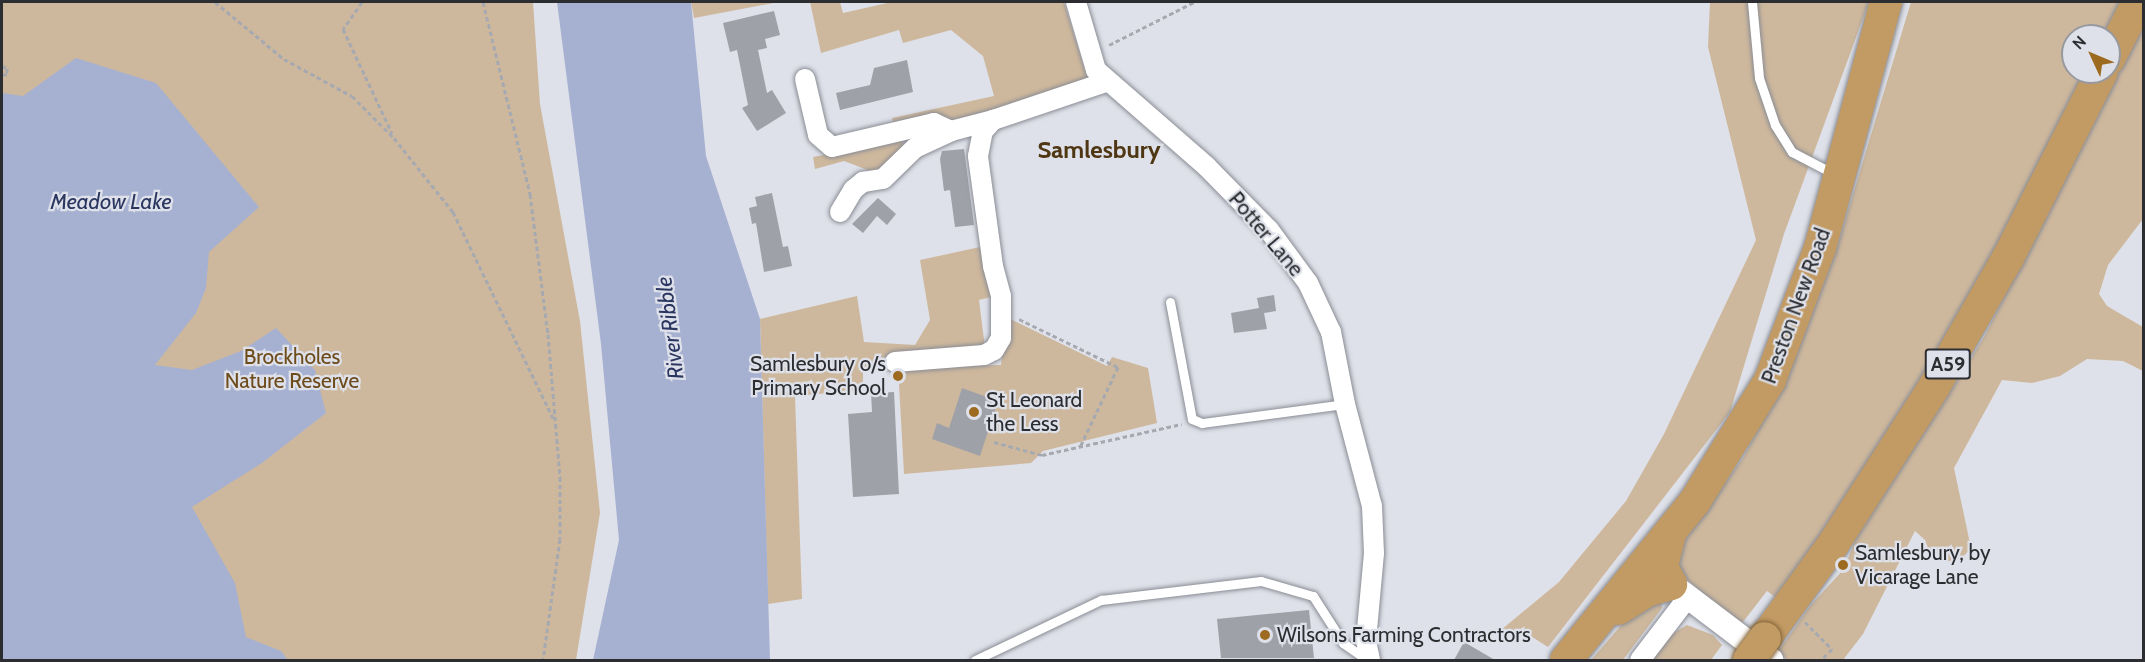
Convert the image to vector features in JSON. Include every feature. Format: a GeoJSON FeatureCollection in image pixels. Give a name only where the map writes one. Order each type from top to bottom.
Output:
{"type":"FeatureCollection","features":[{"type":"Feature","properties":{"kind":"highway","name":"Preston New Road"},"geometry":{"type":"LineString","coordinates":[[1566,660],[1671,532],[1714,475],[1770,380],[1820,248],[1886,2]]}},
{"type":"Feature","properties":{"kind":"highway"},"geometry":{"type":"LineString","coordinates":[[2121,35],[2138,2]]}},
{"type":"Feature","properties":{"kind":"highway","name":"A59"},"geometry":{"type":"LineString","coordinates":[[1762,653],[1934,387],[2008,258],[2096,84]]}},
{"type":"Feature","properties":{"kind":"highway"},"geometry":{"type":"LineString","coordinates":[[1671,532],[1662,566],[1680,590]]}},
{"type":"Feature","properties":{"kind":"highway"},"geometry":{"type":"LineString","coordinates":[[1603,616],[1649,590],[1680,590]]}},
{"type":"Feature","properties":{"kind":"street","name":"Potter Lane"},"geometry":{"type":"LineString","coordinates":[[1076,2],[1096,70],[1106,82],[1199,160],[1269,230],[1308,283],[1331,332],[1345,404],[1372,506],[1374,553],[1366,641],[1368,660]]}},
{"type":"Feature","properties":{"kind":"street"},"geometry":{"type":"LineString","coordinates":[[806,79],[818,135],[832,147],[934,123],[951,131]]}},
{"type":"Feature","properties":{"kind":"street"},"geometry":{"type":"LineString","coordinates":[[840,212],[863,182],[883,179],[904,155],[951,131],[993,120],[1106,82]]}},
{"type":"Feature","properties":{"kind":"street"},"geometry":{"type":"LineString","coordinates":[[895,362],[984,355],[994,350],[1001,338],[1000,310],[978,156],[983,131],[993,120]]}},
{"type":"Feature","properties":{"kind":"street"},"geometry":{"type":"LineString","coordinates":[[1640,660],[1680,590],[1762,653]]}},
{"type":"Feature","properties":{"kind":"lane"},"geometry":{"type":"LineString","coordinates":[[1752,2],[1759,78],[1775,124],[1792,152],[1839,177]]}},
{"type":"Feature","properties":{"kind":"lane"},"geometry":{"type":"LineString","coordinates":[[1170,302],[1192,419],[1202,423],[1345,404]]}},
{"type":"Feature","properties":{"kind":"lane"},"geometry":{"type":"LineString","coordinates":[[975,660],[1101,600],[1261,581],[1313,596],[1343,643],[1368,660]]}},
{"type":"Feature","properties":{"kind":"path"},"geometry":{"type":"LineString","coordinates":[[216,2],[284,59],[352,96],[394,138],[453,212],[555,422]]}},
{"type":"Feature","properties":{"kind":"path"},"geometry":{"type":"LineString","coordinates":[[362,2],[343,29],[394,138]]}},
{"type":"Feature","properties":{"kind":"path"},"geometry":{"type":"LineString","coordinates":[[483,2],[530,194],[555,422],[560,539],[543,660]]}},
{"type":"Feature","properties":{"kind":"path"},"geometry":{"type":"LineString","coordinates":[[1091,55],[1194,2]]}},
{"type":"Feature","properties":{"kind":"path"},"geometry":{"type":"LineString","coordinates":[[2,66],[7,68],[7,74],[2,75]]}},
{"type":"Feature","properties":{"kind":"path"},"geometry":{"type":"LineString","coordinates":[[1000,310],[1118,367],[1080,447]]}},
{"type":"Feature","properties":{"kind":"path"},"geometry":{"type":"LineString","coordinates":[[994,442],[1041,455],[1192,419]]}},
{"type":"Feature","properties":{"kind":"path"},"geometry":{"type":"LineString","coordinates":[[1802,620],[1832,649],[1821,660]]}},
{"type":"Feature","properties":{"kind":"green space","name":"Brockholes Nature Reserve"},"geometry":{"type":"Polygon","coordinates":[[[2,2],[533,2],[540,104],[580,321],[600,513],[576,660],[2,660],[2,2]]]}},
{"type":"Feature","properties":{"kind":"green space"},"geometry":{"type":"Polygon","coordinates":[[[691,2],[779,2],[694,18],[691,2]]]}},
{"type":"Feature","properties":{"kind":"green space"},"geometry":{"type":"Polygon","coordinates":[[[810,2],[840,2],[843,13],[892,2],[1064,2],[1088,80],[951,123],[894,125],[892,118],[994,96],[983,56],[951,30],[903,43],[899,30],[821,53],[810,2]]]}},
{"type":"Feature","properties":{"kind":"green space"},"geometry":{"type":"Polygon","coordinates":[[[1710,2],[1869,2],[1784,234],[1730,412],[1548,647],[1529,635],[1514,637],[1501,630],[1559,582],[1626,501],[1664,434],[1756,240],[1708,47],[1710,2]]]}},
{"type":"Feature","properties":{"kind":"green space"},"geometry":{"type":"Polygon","coordinates":[[[1911,2],[2125,2],[2114,24],[2061,24],[2061,84],[2084,84],[1941,355],[1779,600],[1767,591],[1739,627],[1677,570],[1682,544],[1743,458],[1791,368],[1836,251],[1911,2]]]}},
{"type":"Feature","properties":{"kind":"green space"},"geometry":{"type":"Polygon","coordinates":[[[2143,23],[2143,219],[2108,265],[2099,294],[2107,306],[2143,327],[2143,371],[2123,361],[2087,359],[2060,376],[2032,383],[2002,380],[1954,468],[1971,548],[1962,558],[1946,562],[1931,556],[1925,540],[1915,531],[1863,634],[1843,660],[1787,660],[1778,652],[1810,606],[1844,569],[1867,510],[1945,400],[1984,337],[2112,84],[2121,84],[2121,66],[2143,23]]]}},
{"type":"Feature","properties":{"kind":"green space"},"geometry":{"type":"Polygon","coordinates":[[[902,140],[904,147],[878,174],[844,161],[815,169],[813,157],[902,140]]]}},
{"type":"Feature","properties":{"kind":"green space"},"geometry":{"type":"Polygon","coordinates":[[[980,247],[995,296],[979,300],[985,348],[877,358],[877,368],[863,369],[863,390],[795,396],[802,599],[768,604],[760,319],[857,296],[864,342],[915,345],[930,320],[920,260],[980,247]]]}},
{"type":"Feature","properties":{"kind":"green space"},"geometry":{"type":"Polygon","coordinates":[[[1006,317],[1107,366],[1112,357],[1148,368],[1157,423],[1043,451],[1031,463],[904,474],[898,367],[1001,365],[1006,317]]]}},
{"type":"Feature","properties":{"kind":"green space"},"geometry":{"type":"Polygon","coordinates":[[[1644,599],[1661,601],[1662,608],[1623,660],[1591,660],[1644,599]]]}},
{"type":"Feature","properties":{"kind":"green space"},"geometry":{"type":"Polygon","coordinates":[[[1687,625],[1713,635],[1722,645],[1711,660],[1652,660],[1672,634],[1687,625]]]}},
{"type":"Feature","properties":{"kind":"water","name":"River Ribble"},"geometry":{"type":"Polygon","coordinates":[[[557,2],[691,2],[706,156],[760,319],[770,660],[593,660],[619,540],[601,344],[557,2]]]}},
{"type":"Feature","properties":{"kind":"water","name":"Meadow Lake"},"geometry":{"type":"Polygon","coordinates":[[[76,58],[156,83],[259,207],[209,252],[206,288],[196,313],[155,365],[192,370],[241,351],[276,328],[315,370],[326,413],[262,463],[192,507],[235,583],[246,637],[281,651],[288,660],[2,660],[2,93],[23,96],[76,58]]]}},
{"type":"Feature","properties":{"kind":"building"},"geometry":{"type":"Polygon","coordinates":[[[774,11],[780,35],[765,39],[767,48],[758,50],[767,93],[772,90],[786,113],[757,131],[742,108],[748,105],[737,50],[730,52],[723,23],[774,11]]]}},
{"type":"Feature","properties":{"kind":"building"},"geometry":{"type":"Polygon","coordinates":[[[907,60],[913,92],[840,110],[836,93],[870,85],[874,68],[907,60]]]}},
{"type":"Feature","properties":{"kind":"building"},"geometry":{"type":"Polygon","coordinates":[[[964,149],[974,225],[955,227],[950,190],[944,191],[940,159],[942,151],[964,149]]]}},
{"type":"Feature","properties":{"kind":"building"},"geometry":{"type":"Polygon","coordinates":[[[772,193],[783,247],[788,246],[792,266],[764,272],[756,223],[752,224],[749,208],[757,206],[755,197],[772,193]]]}},
{"type":"Feature","properties":{"kind":"building"},"geometry":{"type":"Polygon","coordinates":[[[878,198],[896,214],[887,225],[877,216],[863,233],[852,224],[878,198]]]}},
{"type":"Feature","properties":{"kind":"building"},"geometry":{"type":"Polygon","coordinates":[[[1274,295],[1276,311],[1264,313],[1267,329],[1234,333],[1231,313],[1259,308],[1257,298],[1274,295]]]}},
{"type":"Feature","properties":{"kind":"building","name":"St Leonard the Less"},"geometry":{"type":"Polygon","coordinates":[[[962,388],[998,401],[980,456],[932,439],[937,423],[949,428],[962,388]]]}},
{"type":"Feature","properties":{"kind":"building"},"geometry":{"type":"Polygon","coordinates":[[[894,392],[899,494],[853,497],[848,414],[872,412],[871,393],[894,392]]]}},
{"type":"Feature","properties":{"kind":"building","name":"Wilsons Farming Contractors"},"geometry":{"type":"Polygon","coordinates":[[[1309,610],[1314,658],[1221,658],[1217,619],[1309,610]]]}},
{"type":"Feature","properties":{"kind":"building"},"geometry":{"type":"Polygon","coordinates":[[[1464,642],[1495,660],[1454,660],[1464,642]]]}},
{"type":"Feature","properties":{"kind":"place","name":"Samlesbury o/s Primary School"},"geometry":{"type":"Point","coordinates":[898,376]}},
{"type":"Feature","properties":{"kind":"place","name":"St Leonard the Less"},"geometry":{"type":"Point","coordinates":[974,412]}},
{"type":"Feature","properties":{"kind":"place","name":"Samlesbury, by Vicarage Lane"},"geometry":{"type":"Point","coordinates":[1843,565]}},
{"type":"Feature","properties":{"kind":"place","name":"Wilsons Farming Contractors"},"geometry":{"type":"Point","coordinates":[1265,635]}},
{"type":"Feature","properties":{"kind":"district","name":"Samlesbury"},"geometry":{"type":"Point","coordinates":[1099,150]}}]}
